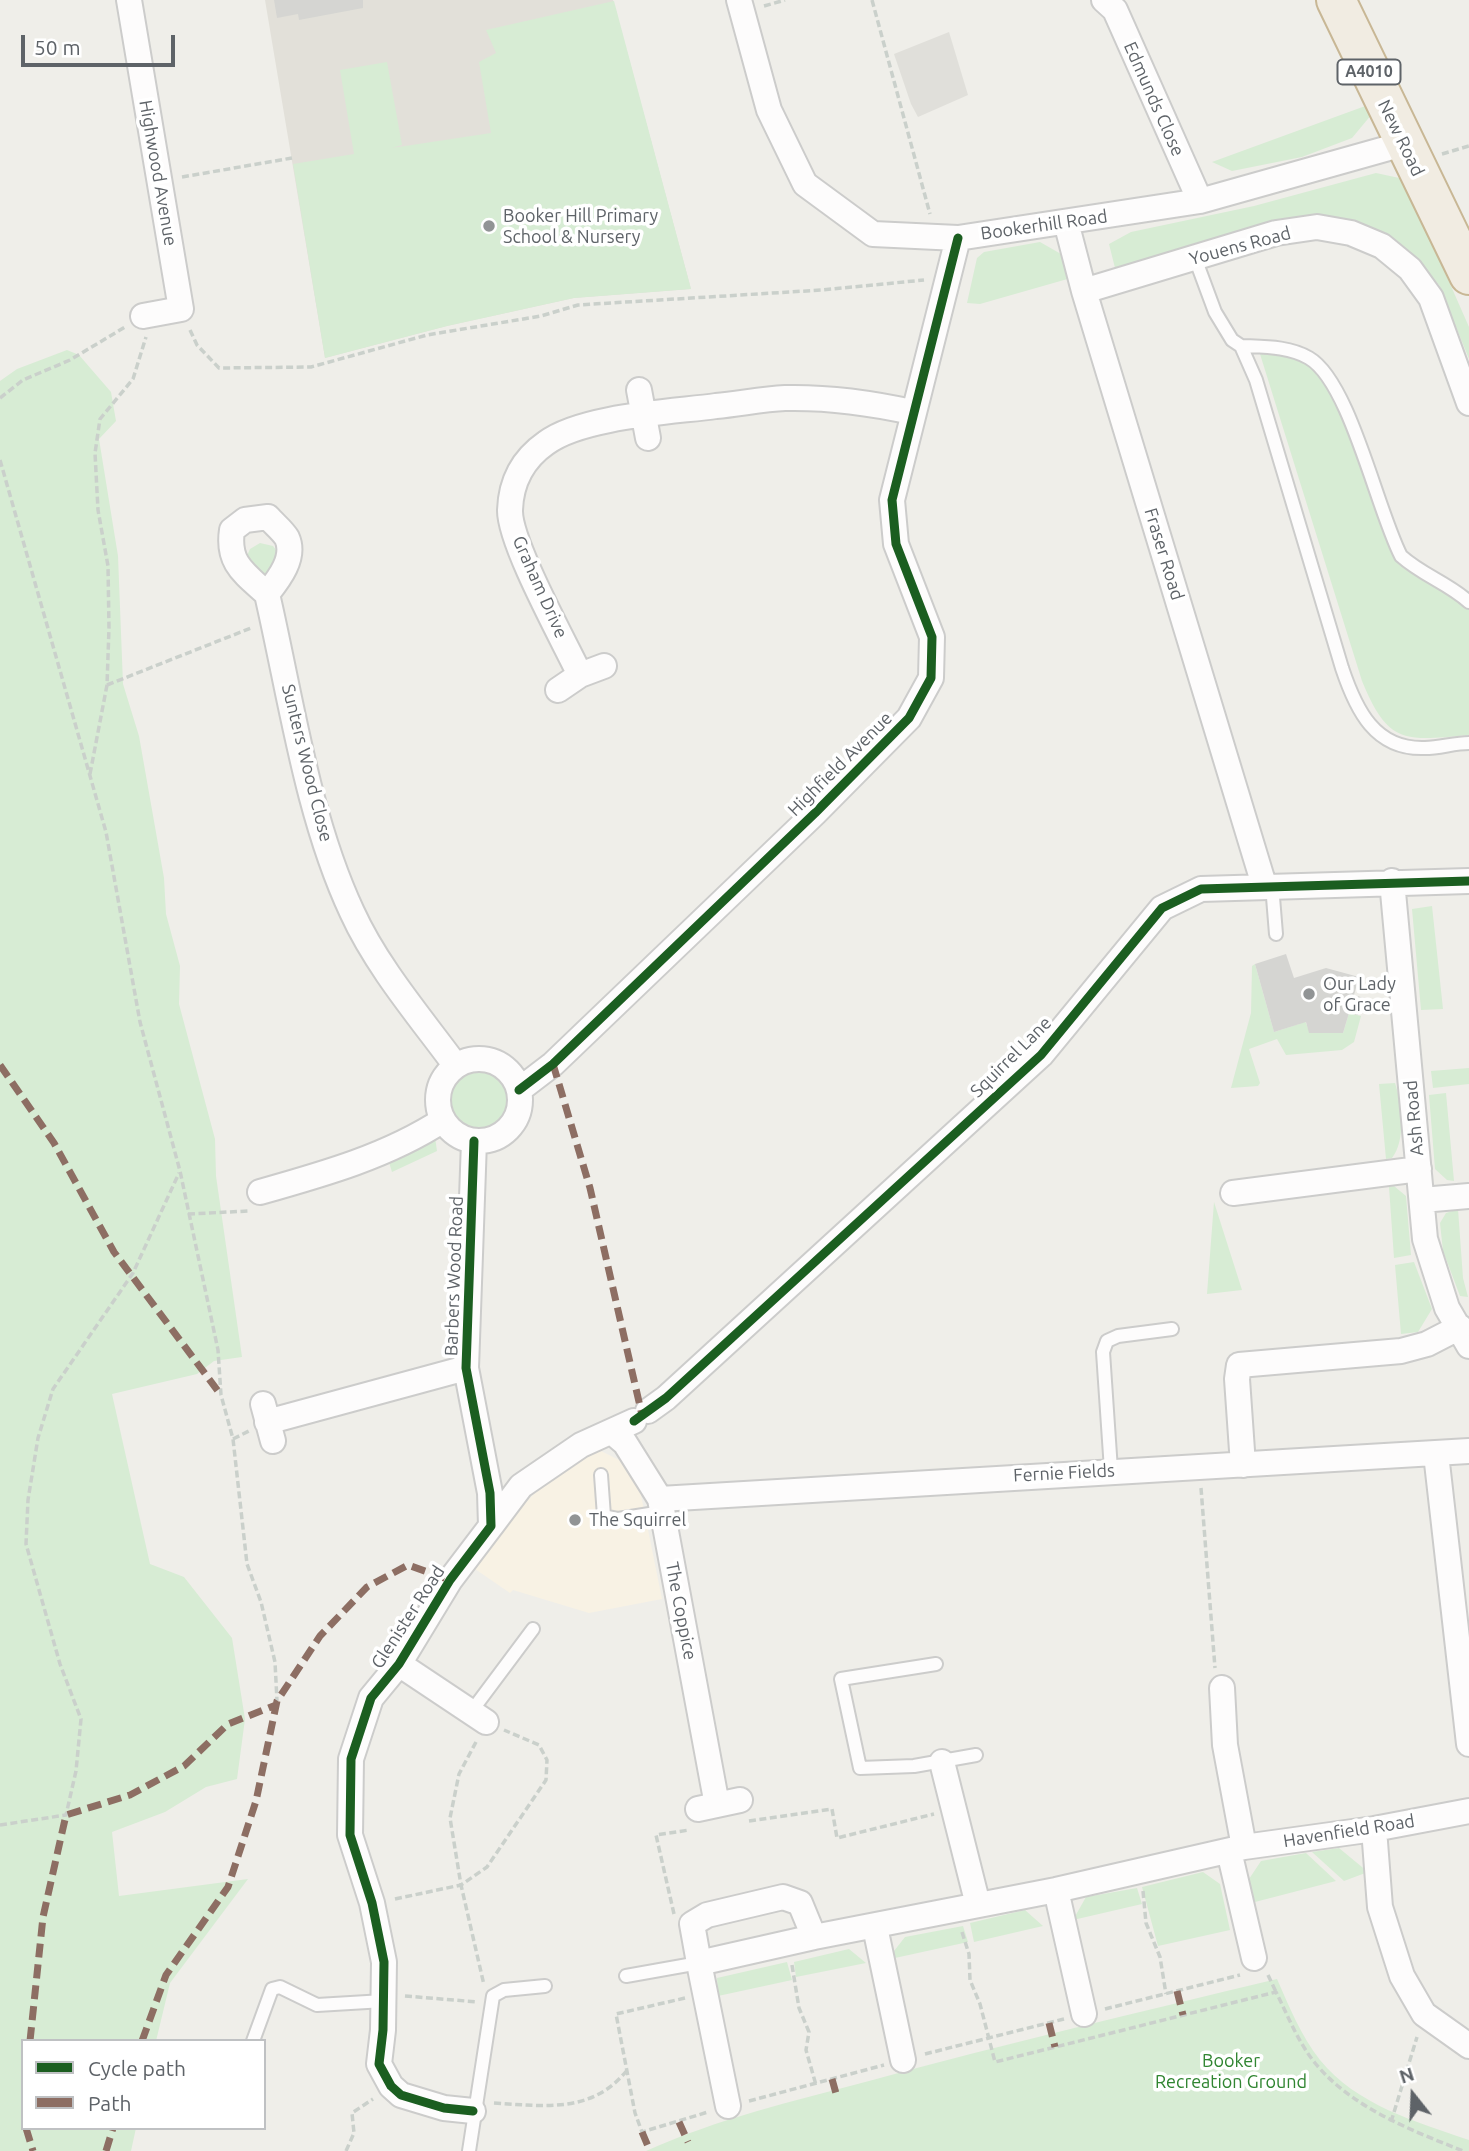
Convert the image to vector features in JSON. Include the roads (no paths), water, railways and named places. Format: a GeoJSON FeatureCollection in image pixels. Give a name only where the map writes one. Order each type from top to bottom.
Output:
{"type":"FeatureCollection","features":[{"type":"Feature","properties":{"kind":"highway","name":"New Road"},"geometry":{"type":"LineString","coordinates":[[1336,0],[1403,144],[1469,275]]}},
{"type":"Feature","properties":{"kind":"street","name":"Highwood Avenue"},"geometry":{"type":"LineString","coordinates":[[129,0],[181,309],[143,316]]}},
{"type":"Feature","properties":{"kind":"street","name":"Bookerhill Road"},"geometry":{"type":"LineString","coordinates":[[739,0],[769,110],[805,184],[873,234],[947,237],[1200,201],[1403,144]]}},
{"type":"Feature","properties":{"kind":"street","name":"Edmunds Close"},"geometry":{"type":"LineString","coordinates":[[1104,0],[1115,10],[1200,201]]}},
{"type":"Feature","properties":{"kind":"street","name":"Fraser Road"},"geometry":{"type":"LineString","coordinates":[[1066,222],[1084,291],[1268,885]]}},
{"type":"Feature","properties":{"kind":"street","name":"Youens Road"},"geometry":{"type":"LineString","coordinates":[[1084,291],[1276,233],[1317,228],[1351,233],[1382,246],[1410,269],[1431,298],[1469,403]]}},
{"type":"Feature","properties":{"kind":"street","name":"Highfield Avenue"},"geometry":{"type":"LineString","coordinates":[[519,1090],[553,1064],[815,813],[909,718],[931,678],[932,637],[896,544],[892,500],[912,412],[948,278],[947,237]]}},
{"type":"Feature","properties":{"kind":"street"},"geometry":{"type":"LineString","coordinates":[[639,390],[646,426]]}},
{"type":"Feature","properties":{"kind":"street","name":"Graham Drive"},"geometry":{"type":"LineString","coordinates":[[580,675],[516,541],[510,512],[514,483],[525,461],[548,441],[579,428],[646,426],[785,398],[871,403],[912,412]]}},
{"type":"Feature","properties":{"kind":"street","name":"Sunters Wood Close"},"geometry":{"type":"LineString","coordinates":[[267,594],[319,822],[352,913],[387,970],[456,1066]]}},
{"type":"Feature","properties":{"kind":"street"},"geometry":{"type":"LineString","coordinates":[[558,690],[580,675],[604,666]]}},
{"type":"Feature","properties":{"kind":"street","name":"Ash Road"},"geometry":{"type":"LineString","coordinates":[[1392,881],[1425,1238],[1447,1308],[1464,1336]]}},
{"type":"Feature","properties":{"kind":"street","name":"Squirrel Lane"},"geometry":{"type":"LineString","coordinates":[[491,1526],[521,1486],[581,1445],[641,1416],[666,1398],[1041,1055],[1162,908],[1201,890],[1268,885],[1469,881]]}},
{"type":"Feature","properties":{"kind":"street"},"geometry":{"type":"LineString","coordinates":[[486,1059],[507,1070],[519,1090],[519,1110],[510,1127],[493,1138],[474,1141],[461,1137],[443,1120],[438,1105],[439,1090],[445,1076],[456,1066],[470,1060],[486,1059]]}},
{"type":"Feature","properties":{"kind":"street"},"geometry":{"type":"LineString","coordinates":[[260,1192],[334,1171],[417,1137],[443,1120]]}},
{"type":"Feature","properties":{"kind":"street","name":"Barbers Wood Road"},"geometry":{"type":"LineString","coordinates":[[474,1141],[466,1368],[490,1493],[491,1526]]}},
{"type":"Feature","properties":{"kind":"street"},"geometry":{"type":"LineString","coordinates":[[1233,1193],[1419,1169]]}},
{"type":"Feature","properties":{"kind":"street"},"geometry":{"type":"LineString","coordinates":[[1422,1200],[1469,1196]]}},
{"type":"Feature","properties":{"kind":"street"},"geometry":{"type":"LineString","coordinates":[[1244,1465],[1237,1379],[1239,1365],[1401,1351],[1464,1336]]}},
{"type":"Feature","properties":{"kind":"street"},"geometry":{"type":"LineString","coordinates":[[268,1422],[466,1368]]}},
{"type":"Feature","properties":{"kind":"street","name":"The Coppice"},"geometry":{"type":"LineString","coordinates":[[612,1432],[625,1443],[661,1505],[718,1813]]}},
{"type":"Feature","properties":{"kind":"street","name":"Fernie Fields"},"geometry":{"type":"LineString","coordinates":[[661,1505],[1111,1470],[1200,1468],[1469,1451]]}},
{"type":"Feature","properties":{"kind":"street"},"geometry":{"type":"LineString","coordinates":[[1436,1454],[1469,1744]]}},
{"type":"Feature","properties":{"kind":"street","name":"Glenister Road"},"geometry":{"type":"LineString","coordinates":[[474,2106],[419,2103],[391,2087],[379,2064],[384,1962],[372,1903],[350,1835],[351,1759],[371,1698],[399,1664],[450,1580],[491,1526]]}},
{"type":"Feature","properties":{"kind":"street"},"geometry":{"type":"LineString","coordinates":[[399,1664],[479,1717]]}},
{"type":"Feature","properties":{"kind":"street"},"geometry":{"type":"LineString","coordinates":[[1222,1688],[1236,1849],[1254,1968]]}},
{"type":"Feature","properties":{"kind":"street"},"geometry":{"type":"LineString","coordinates":[[942,1762],[953,1810],[967,1907]]}},
{"type":"Feature","properties":{"kind":"street","name":"Havenfield Road"},"geometry":{"type":"LineString","coordinates":[[692,1964],[787,1942],[1056,1890],[1236,1849],[1374,1829],[1469,1811]]}},
{"type":"Feature","properties":{"kind":"street"},"geometry":{"type":"LineString","coordinates":[[1374,1829],[1380,1906],[1402,1976],[1424,2014],[1469,2046]]}},
{"type":"Feature","properties":{"kind":"street"},"geometry":{"type":"LineString","coordinates":[[1056,1890],[1084,2014]]}},
{"type":"Feature","properties":{"kind":"street"},"geometry":{"type":"LineString","coordinates":[[728,2106],[704,1994],[692,1964],[692,1924],[707,1915],[783,1897],[800,1903],[814,1937]]}},
{"type":"Feature","properties":{"kind":"street"},"geometry":{"type":"LineString","coordinates":[[875,1927],[903,2060]]}},
{"type":"Feature","properties":{"kind":"lane"},"geometry":{"type":"LineString","coordinates":[[1195,258],[1222,327],[1241,346],[1256,380],[1342,668],[1359,710],[1376,734],[1389,743],[1422,748],[1469,743]]}},
{"type":"Feature","properties":{"kind":"lane"},"geometry":{"type":"LineString","coordinates":[[1241,346],[1293,351],[1310,358],[1324,370],[1346,414],[1401,556],[1413,567],[1447,584],[1469,603]]}},
{"type":"Feature","properties":{"kind":"lane"},"geometry":{"type":"LineString","coordinates":[[1268,885],[1276,934]]}},
{"type":"Feature","properties":{"kind":"lane"},"geometry":{"type":"LineString","coordinates":[[1111,1470],[1103,1352],[1108,1340],[1118,1336],[1172,1329]]}},
{"type":"Feature","properties":{"kind":"lane"},"geometry":{"type":"LineString","coordinates":[[601,1475],[604,1516],[618,1519],[661,1505]]}},
{"type":"Feature","properties":{"kind":"lane"},"geometry":{"type":"LineString","coordinates":[[479,1717],[533,1629]]}},
{"type":"Feature","properties":{"kind":"lane"},"geometry":{"type":"LineString","coordinates":[[936,1664],[841,1679],[860,1768],[942,1762],[976,1755]]}},
{"type":"Feature","properties":{"kind":"lane"},"geometry":{"type":"LineString","coordinates":[[626,1976],[692,1964]]}},
{"type":"Feature","properties":{"kind":"lane"},"geometry":{"type":"LineString","coordinates":[[469,2151],[492,1999],[504,1990],[545,1986]]}},
{"type":"Feature","properties":{"kind":"lane"},"geometry":{"type":"LineString","coordinates":[[254,2039],[272,1989],[280,1987],[317,2005],[384,1996]]}},
{"type":"Feature","properties":{"kind":"place","name":"Booker Hill Primary School & Nursery"},"geometry":{"type":"Point","coordinates":[489,226]}},
{"type":"Feature","properties":{"kind":"place","name":"Our Lady of Grace"},"geometry":{"type":"Point","coordinates":[1309,994]}},
{"type":"Feature","properties":{"kind":"place","name":"The Squirrel"},"geometry":{"type":"Point","coordinates":[575,1520]}},
{"type":"Feature","properties":{"kind":"park label","name":"Booker Recreation Ground"},"geometry":{"type":"Point","coordinates":[1231,2071]}}]}
